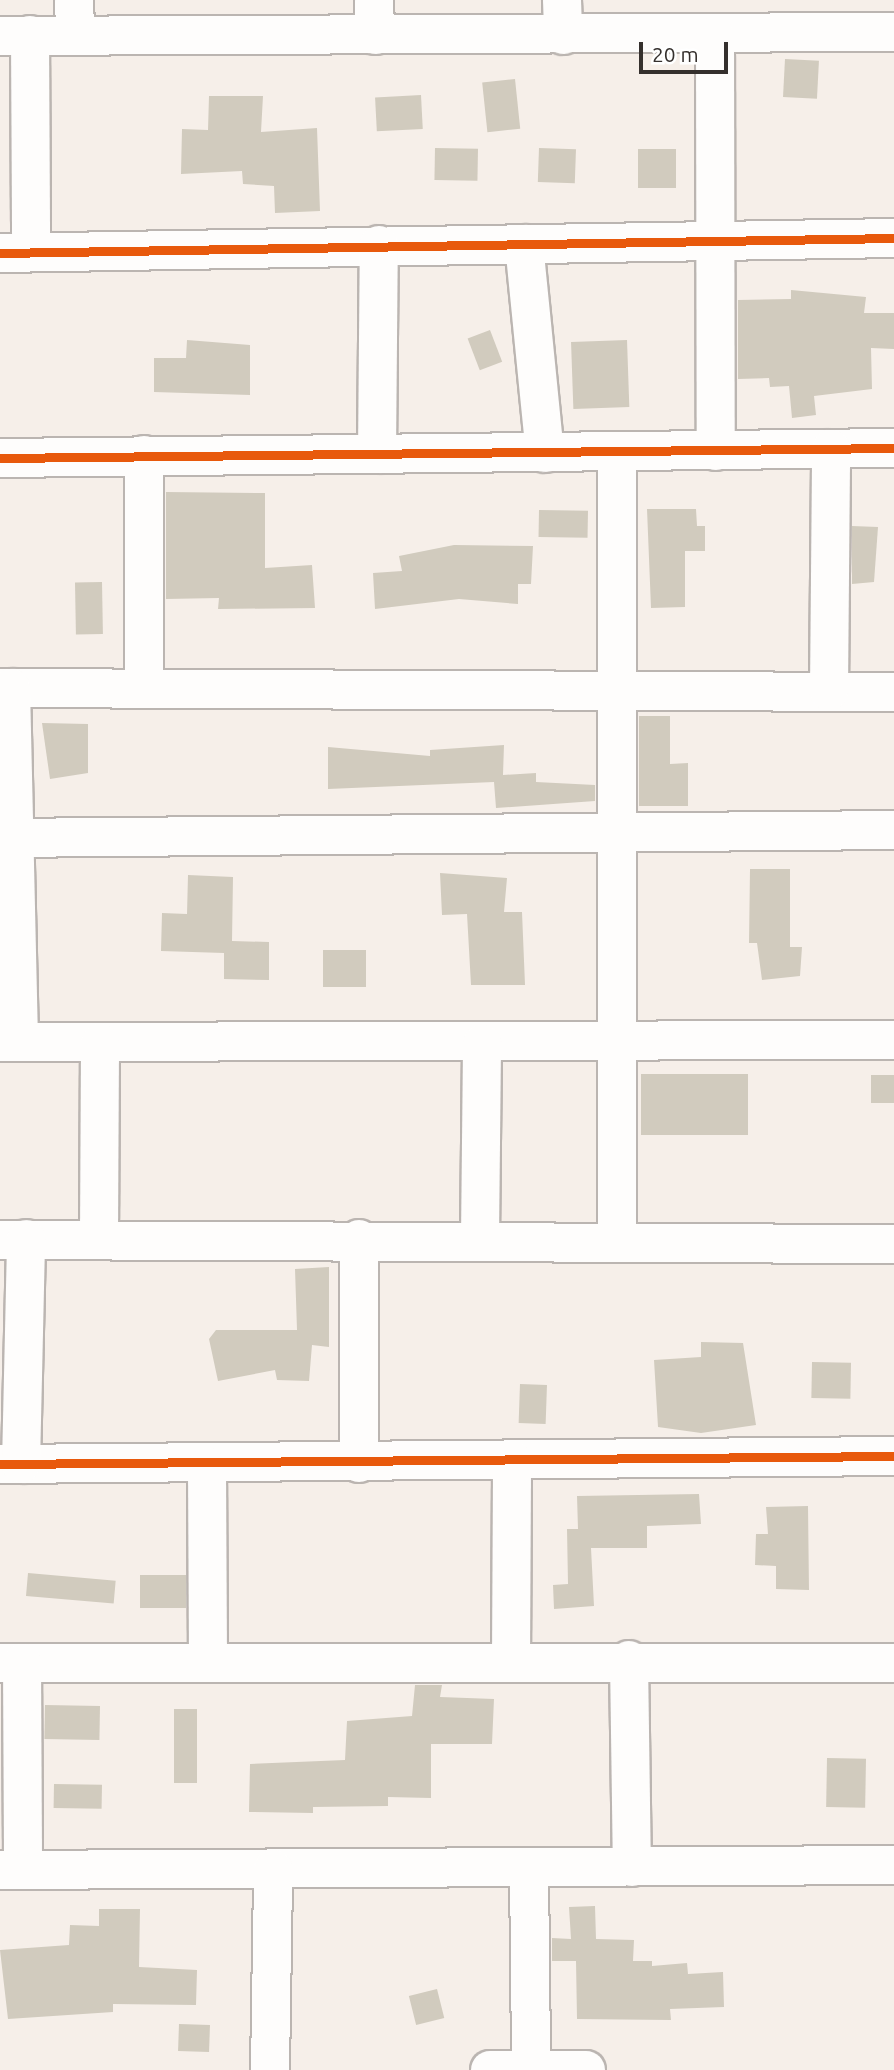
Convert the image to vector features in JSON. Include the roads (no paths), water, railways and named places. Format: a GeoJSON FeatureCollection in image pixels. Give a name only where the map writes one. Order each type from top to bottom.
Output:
{"type":"FeatureCollection","features":[{"type":"Feature","properties":{"kind":"street"},"geometry":{"type":"LineString","coordinates":[[894,32],[715,36],[563,18],[74,17],[15,36],[15,252],[894,237]]}},
{"type":"Feature","properties":{"kind":"street"},"geometry":{"type":"LineString","coordinates":[[715,36],[716,451]]}},
{"type":"Feature","properties":{"kind":"street"},"geometry":{"type":"LineString","coordinates":[[524,244],[545,453]]}},
{"type":"Feature","properties":{"kind":"street"},"geometry":{"type":"LineString","coordinates":[[377,454],[379,245]]}},
{"type":"Feature","properties":{"kind":"street"},"geometry":{"type":"LineString","coordinates":[[0,457],[894,448]]}},
{"type":"Feature","properties":{"kind":"street"},"geometry":{"type":"LineString","coordinates":[[829,691],[831,449]]}},
{"type":"Feature","properties":{"kind":"street"},"geometry":{"type":"LineString","coordinates":[[617,452],[617,1241]]}},
{"type":"Feature","properties":{"kind":"street"},"geometry":{"type":"LineString","coordinates":[[144,455],[144,688]]}},
{"type":"Feature","properties":{"kind":"street"},"geometry":{"type":"LineString","coordinates":[[894,692],[6,688],[10,1042],[482,1044],[619,1040],[894,1040]]}},
{"type":"Feature","properties":{"kind":"street"},"geometry":{"type":"LineString","coordinates":[[9,838],[894,830]]}},
{"type":"Feature","properties":{"kind":"street"},"geometry":{"type":"LineString","coordinates":[[99,1237],[100,1043]]}},
{"type":"Feature","properties":{"kind":"street"},"geometry":{"type":"LineString","coordinates":[[480,1238],[482,1044]]}},
{"type":"Feature","properties":{"kind":"street"},"geometry":{"type":"LineString","coordinates":[[894,1244],[480,1238],[99,1237],[13,1240],[11,1464],[207,1467],[513,1460],[894,1457]]}},
{"type":"Feature","properties":{"kind":"street"},"geometry":{"type":"LineString","coordinates":[[359,1238],[359,1463]]}},
{"type":"Feature","properties":{"kind":"street"},"geometry":{"type":"LineString","coordinates":[[511,1662],[513,1460]]}},
{"type":"Feature","properties":{"kind":"street"},"geometry":{"type":"LineString","coordinates":[[207,1467],[208,1661]]}},
{"type":"Feature","properties":{"kind":"street"},"geometry":{"type":"LineString","coordinates":[[629,1660],[632,1867]]}},
{"type":"Feature","properties":{"kind":"street"},"geometry":{"type":"LineString","coordinates":[[894,1663],[629,1660],[11,1663],[11,1870],[894,1865]]}},
{"type":"Feature","properties":{"kind":"street"},"geometry":{"type":"LineString","coordinates":[[529,1867],[531,2069]]}},
{"type":"Feature","properties":{"kind":"street"},"geometry":{"type":"LineString","coordinates":[[270,2070],[274,1870]]}},
{"type":"Feature","properties":{"kind":"street"},"geometry":{"type":"LineString","coordinates":[[490,2070],[586,2070]]}}]}
